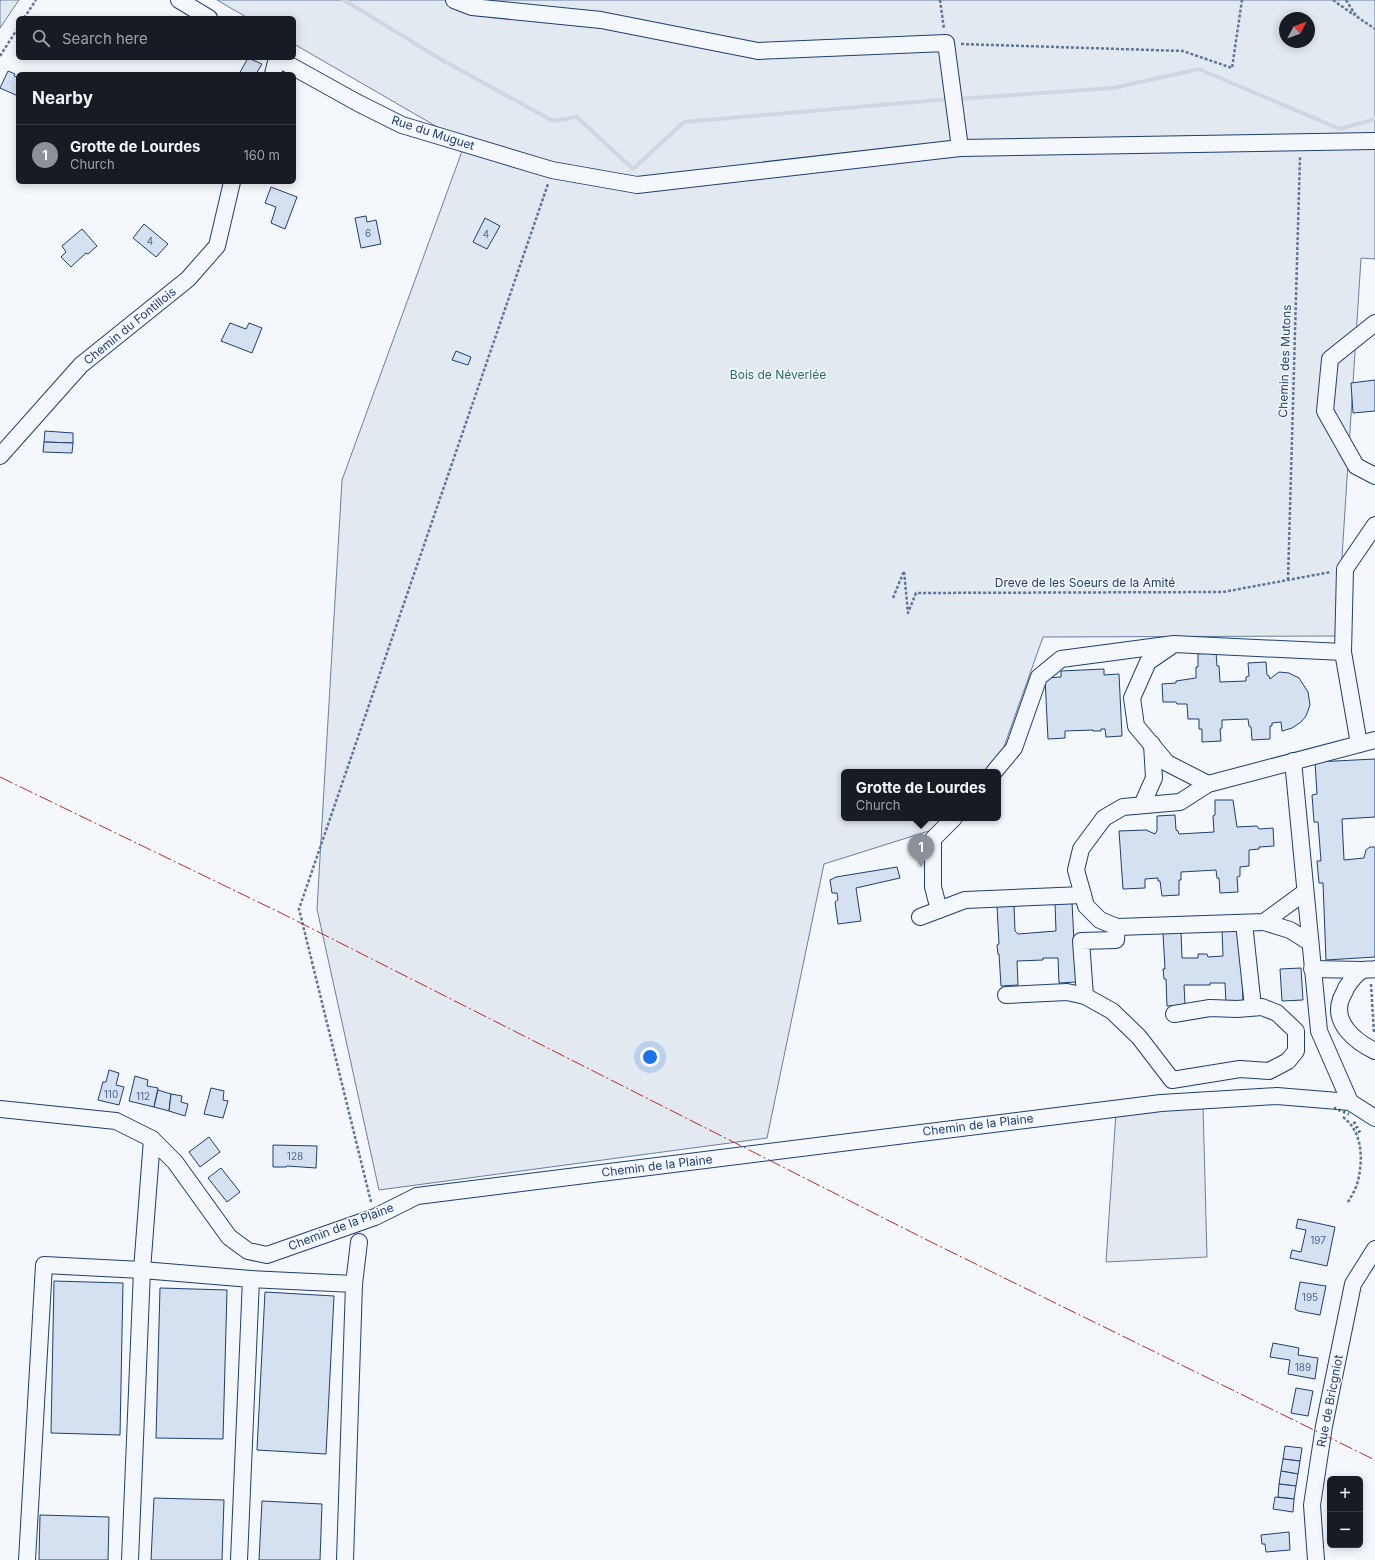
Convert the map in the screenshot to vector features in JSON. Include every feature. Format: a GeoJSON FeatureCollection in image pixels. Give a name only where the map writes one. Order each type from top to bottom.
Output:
{"type":"FeatureCollection","features":[{"type":"Feature","properties":{"kind":"street"},"geometry":{"type":"LineString","coordinates":[[179,0],[206,16]]}},
{"type":"Feature","properties":{"kind":"street"},"geometry":{"type":"LineString","coordinates":[[454,0],[472,7],[600,20],[758,51],[946,43],[960,148]]}},
{"type":"Feature","properties":{"kind":"street"},"geometry":{"type":"LineString","coordinates":[[274,72],[276,60]]}},
{"type":"Feature","properties":{"kind":"street","name":"Rue du Muguet"},"geometry":{"type":"LineString","coordinates":[[281,60],[358,103],[402,125],[552,170],[637,185],[960,148],[1375,141]]}},
{"type":"Feature","properties":{"kind":"street","name":"Chemin du Fontillois"},"geometry":{"type":"LineString","coordinates":[[0,456],[81,365],[188,279],[217,246],[232,184]]}},
{"type":"Feature","properties":{"kind":"street"},"geometry":{"type":"LineString","coordinates":[[1375,323],[1330,359],[1325,411],[1356,466],[1375,476]]}},
{"type":"Feature","properties":{"kind":"street"},"geometry":{"type":"LineString","coordinates":[[1359,744],[1343,652],[1345,569],[1375,525]]}},
{"type":"Feature","properties":{"kind":"street"},"geometry":{"type":"LineString","coordinates":[[996,769],[1014,748],[1039,677],[1061,659],[1174,644],[1343,652]]}},
{"type":"Feature","properties":{"kind":"street"},"geometry":{"type":"LineString","coordinates":[[1174,644],[1148,662],[1132,698],[1136,726],[1167,763],[1208,784]]}},
{"type":"Feature","properties":{"kind":"street"},"geometry":{"type":"LineString","coordinates":[[1309,942],[1290,930],[1264,922],[1117,927],[1100,920],[1086,906],[1076,870],[1081,849],[1104,818],[1123,807],[1180,802],[1208,784],[1375,740]]}},
{"type":"Feature","properties":{"kind":"street"},"geometry":{"type":"LineString","coordinates":[[1142,805],[1154,778],[1152,744]]}},
{"type":"Feature","properties":{"kind":"street"},"geometry":{"type":"LineString","coordinates":[[1293,761],[1309,942],[1319,1031],[1350,1102]]}},
{"type":"Feature","properties":{"kind":"street"},"geometry":{"type":"LineString","coordinates":[[939,910],[933,887],[933,839],[951,821]]}},
{"type":"Feature","properties":{"kind":"street"},"geometry":{"type":"LineString","coordinates":[[1264,922],[1305,892]]}},
{"type":"Feature","properties":{"kind":"street"},"geometry":{"type":"LineString","coordinates":[[920,917],[965,900],[1083,895]]}},
{"type":"Feature","properties":{"kind":"street"},"geometry":{"type":"LineString","coordinates":[[1244,922],[1253,1007]]}},
{"type":"Feature","properties":{"kind":"street"},"geometry":{"type":"LineString","coordinates":[[1085,996],[1081,941],[1116,940],[1117,927]]}},
{"type":"Feature","properties":{"kind":"street"},"geometry":{"type":"LineString","coordinates":[[1312,968],[1370,970]]}},
{"type":"Feature","properties":{"kind":"street"},"geometry":{"type":"LineString","coordinates":[[1370,970],[1350,981],[1340,1000],[1339,1009],[1347,1031],[1356,1040],[1375,1051]]}},
{"type":"Feature","properties":{"kind":"street"},"geometry":{"type":"LineString","coordinates":[[1006,995],[1067,992],[1085,996],[1112,1011],[1139,1037],[1172,1080],[1240,1069],[1269,1071],[1282,1065],[1292,1057],[1296,1051],[1296,1031],[1277,1013],[1262,1007],[1238,1009],[1197,1009],[1174,1014]]}},
{"type":"Feature","properties":{"kind":"street","name":"Chemin de la Plaine"},"geometry":{"type":"LineString","coordinates":[[0,1109],[116,1121],[152,1139],[175,1162],[229,1237],[248,1251],[267,1255],[375,1217],[417,1196],[1161,1103],[1277,1096],[1350,1102],[1375,1118]]}},
{"type":"Feature","properties":{"kind":"street"},"geometry":{"type":"LineString","coordinates":[[130,1560],[142,1270],[152,1139]]}},
{"type":"Feature","properties":{"kind":"street"},"geometry":{"type":"LineString","coordinates":[[345,1560],[354,1284],[359,1242]]}},
{"type":"Feature","properties":{"kind":"street","name":"Rue de Bricgniot"},"geometry":{"type":"LineString","coordinates":[[1316,1560],[1312,1505],[1324,1426],[1353,1284],[1375,1249]]}},
{"type":"Feature","properties":{"kind":"street"},"geometry":{"type":"LineString","coordinates":[[27,1560],[44,1265],[142,1270],[251,1279],[354,1284]]}},
{"type":"Feature","properties":{"kind":"street"},"geometry":{"type":"LineString","coordinates":[[239,1560],[251,1279]]}},
{"type":"Feature","properties":{"kind":"path"},"geometry":{"type":"LineString","coordinates":[[25,16],[36,0]]}},
{"type":"Feature","properties":{"kind":"path"},"geometry":{"type":"LineString","coordinates":[[940,0],[946,43],[1183,51],[1232,68],[1242,0]]}},
{"type":"Feature","properties":{"kind":"path"},"geometry":{"type":"LineString","coordinates":[[1333,0],[1375,29]]}},
{"type":"Feature","properties":{"kind":"path"},"geometry":{"type":"LineString","coordinates":[[1346,0],[1356,16]]}},
{"type":"Feature","properties":{"kind":"path"},"geometry":{"type":"LineString","coordinates":[[0,56],[16,31]]}},
{"type":"Feature","properties":{"kind":"path","name":"Chemin des Mutons"},"geometry":{"type":"LineString","coordinates":[[1288,580],[1301,142]]}},
{"type":"Feature","properties":{"kind":"path"},"geometry":{"type":"LineString","coordinates":[[375,1217],[299,909],[552,170]]}},
{"type":"Feature","properties":{"kind":"path","name":"Dreve de les Soeurs de la Amité"},"geometry":{"type":"LineString","coordinates":[[893,598],[904,572],[908,613],[916,592],[1223,592],[1345,569]]}},
{"type":"Feature","properties":{"kind":"path"},"geometry":{"type":"LineString","coordinates":[[1370,970],[1375,1051]]}},
{"type":"Feature","properties":{"kind":"path"},"geometry":{"type":"LineString","coordinates":[[1336,1115],[1343,1117],[1351,1126],[1357,1136],[1362,1154],[1358,1182],[1347,1204]]}},
{"type":"Feature","properties":{"kind":"green space"},"geometry":{"type":"Polygon","coordinates":[[[0,0],[19,0],[0,28],[0,0]]]}},
{"type":"Feature","properties":{"kind":"green space","name":"Bois de Néverlée"},"geometry":{"type":"Polygon","coordinates":[[[217,0],[1375,0],[1375,259],[1361,258],[1337,636],[1043,637],[996,769],[841,769],[841,821],[960,821],[824,864],[767,1138],[379,1190],[317,909],[342,480],[465,143],[296,45],[296,16],[245,16],[217,0]]]}},
{"type":"Feature","properties":{"kind":"green space"},"geometry":{"type":"Polygon","coordinates":[[[1203,1105],[1207,1257],[1106,1262],[1116,1112],[1203,1105]]]}},
{"type":"Feature","properties":{"kind":"building"},"geometry":{"type":"Polygon","coordinates":[[[247,60],[253,60],[262,64],[257,72],[240,72],[247,60]]]}},
{"type":"Feature","properties":{"kind":"building"},"geometry":{"type":"Polygon","coordinates":[[[8,71],[15,74],[16,95],[0,88],[8,71]]]}},
{"type":"Feature","properties":{"kind":"building"},"geometry":{"type":"Polygon","coordinates":[[[271,187],[297,197],[285,229],[271,223],[276,207],[265,203],[271,187]]]}},
{"type":"Feature","properties":{"kind":"building"},"geometry":{"type":"Polygon","coordinates":[[[366,216],[367,222],[376,220],[381,244],[361,248],[355,218],[366,216]]]}},
{"type":"Feature","properties":{"kind":"building"},"geometry":{"type":"Polygon","coordinates":[[[485,218],[500,226],[487,249],[473,242],[485,218]]]}},
{"type":"Feature","properties":{"kind":"building"},"geometry":{"type":"Polygon","coordinates":[[[144,224],[168,244],[156,257],[133,238],[144,224]]]}},
{"type":"Feature","properties":{"kind":"building"},"geometry":{"type":"Polygon","coordinates":[[[82,229],[97,246],[88,254],[86,253],[71,267],[61,257],[66,252],[62,246],[82,229]]]}},
{"type":"Feature","properties":{"kind":"building"},"geometry":{"type":"Polygon","coordinates":[[[230,323],[246,329],[249,323],[262,328],[252,353],[221,341],[230,323]]]}},
{"type":"Feature","properties":{"kind":"building"},"geometry":{"type":"Polygon","coordinates":[[[456,351],[471,357],[468,365],[452,360],[456,351]]]}},
{"type":"Feature","properties":{"kind":"building"},"geometry":{"type":"Polygon","coordinates":[[[1375,380],[1375,411],[1353,413],[1351,383],[1375,380]]]}},
{"type":"Feature","properties":{"kind":"building"},"geometry":{"type":"Polygon","coordinates":[[[45,431],[73,433],[73,443],[44,442],[45,431]]]}},
{"type":"Feature","properties":{"kind":"building"},"geometry":{"type":"Polygon","coordinates":[[[44,442],[73,443],[72,453],[43,452],[44,442]]]}},
{"type":"Feature","properties":{"kind":"building"},"geometry":{"type":"Polygon","coordinates":[[[1216,652],[1220,682],[1246,681],[1246,677],[1249,676],[1248,663],[1266,662],[1267,675],[1270,679],[1279,672],[1289,673],[1299,678],[1308,692],[1310,705],[1306,716],[1301,722],[1292,728],[1282,731],[1281,722],[1272,723],[1272,726],[1270,726],[1270,739],[1252,740],[1251,727],[1249,726],[1248,719],[1222,720],[1222,728],[1220,729],[1221,741],[1202,742],[1202,729],[1199,729],[1199,719],[1188,719],[1187,704],[1163,702],[1162,684],[1176,683],[1176,681],[1196,678],[1198,654],[1216,652]]]}},
{"type":"Feature","properties":{"kind":"building"},"geometry":{"type":"Polygon","coordinates":[[[1104,669],[1104,675],[1119,674],[1122,736],[1106,737],[1105,729],[1101,729],[1101,731],[1065,731],[1065,738],[1048,739],[1045,678],[1061,677],[1061,671],[1104,669]]]}},
{"type":"Feature","properties":{"kind":"building"},"geometry":{"type":"Polygon","coordinates":[[[1375,759],[1375,817],[1342,819],[1344,860],[1364,858],[1366,850],[1370,847],[1375,847],[1375,957],[1326,960],[1323,883],[1319,883],[1317,861],[1321,861],[1318,822],[1314,822],[1312,795],[1317,794],[1315,762],[1375,759]]]}},
{"type":"Feature","properties":{"kind":"building"},"geometry":{"type":"Polygon","coordinates":[[[1215,800],[1233,800],[1237,827],[1257,826],[1259,829],[1273,828],[1274,846],[1259,847],[1259,849],[1249,850],[1249,866],[1240,867],[1240,876],[1237,877],[1238,892],[1220,893],[1219,878],[1217,878],[1216,870],[1181,872],[1181,880],[1179,880],[1179,895],[1162,896],[1160,881],[1158,881],[1158,878],[1145,879],[1145,888],[1123,889],[1119,831],[1146,830],[1155,834],[1157,831],[1157,816],[1175,815],[1176,830],[1179,834],[1214,832],[1213,816],[1215,815],[1215,800]]]}},
{"type":"Feature","properties":{"kind":"building"},"geometry":{"type":"Polygon","coordinates":[[[897,867],[900,878],[856,888],[861,921],[838,924],[835,902],[838,900],[837,893],[832,893],[830,880],[836,877],[897,867]]]}},
{"type":"Feature","properties":{"kind":"building"},"geometry":{"type":"Polygon","coordinates":[[[1072,902],[1076,982],[1059,983],[1058,958],[1043,958],[1043,960],[1017,961],[1018,985],[1001,986],[997,945],[999,944],[997,906],[1014,905],[1015,931],[1018,934],[1056,931],[1055,903],[1072,902]]]}},
{"type":"Feature","properties":{"kind":"building"},"geometry":{"type":"Polygon","coordinates":[[[1240,928],[1243,1002],[1226,1003],[1225,983],[1210,983],[1210,985],[1184,985],[1185,1005],[1167,1006],[1166,979],[1164,979],[1163,969],[1165,969],[1163,933],[1181,932],[1182,958],[1198,958],[1198,954],[1207,954],[1208,957],[1223,956],[1222,929],[1240,928]]]}},
{"type":"Feature","properties":{"kind":"building"},"geometry":{"type":"Polygon","coordinates":[[[1301,968],[1303,1000],[1282,1001],[1280,969],[1301,968]]]}},
{"type":"Feature","properties":{"kind":"building"},"geometry":{"type":"Polygon","coordinates":[[[109,1070],[119,1073],[116,1085],[124,1087],[119,1105],[98,1100],[103,1082],[106,1082],[109,1070]]]}},
{"type":"Feature","properties":{"kind":"building"},"geometry":{"type":"Polygon","coordinates":[[[135,1076],[148,1080],[147,1086],[158,1088],[154,1107],[129,1101],[135,1076]]]}},
{"type":"Feature","properties":{"kind":"building"},"geometry":{"type":"Polygon","coordinates":[[[211,1088],[224,1091],[223,1100],[228,1101],[223,1118],[204,1114],[211,1088]]]}},
{"type":"Feature","properties":{"kind":"building"},"geometry":{"type":"Polygon","coordinates":[[[158,1090],[171,1094],[169,1111],[154,1107],[158,1090]]]}},
{"type":"Feature","properties":{"kind":"building"},"geometry":{"type":"Polygon","coordinates":[[[171,1094],[182,1096],[181,1102],[188,1104],[185,1116],[169,1111],[171,1094]]]}},
{"type":"Feature","properties":{"kind":"building"},"geometry":{"type":"Polygon","coordinates":[[[209,1137],[220,1152],[200,1167],[189,1152],[209,1137]]]}},
{"type":"Feature","properties":{"kind":"building"},"geometry":{"type":"Polygon","coordinates":[[[273,1145],[317,1146],[316,1168],[287,1166],[273,1167],[273,1145]]]}},
{"type":"Feature","properties":{"kind":"building"},"geometry":{"type":"Polygon","coordinates":[[[221,1168],[240,1192],[227,1202],[208,1178],[221,1168]]]}},
{"type":"Feature","properties":{"kind":"building"},"geometry":{"type":"Polygon","coordinates":[[[1298,1219],[1335,1227],[1327,1266],[1290,1258],[1292,1250],[1301,1252],[1306,1230],[1296,1228],[1298,1219]]]}},
{"type":"Feature","properties":{"kind":"building"},"geometry":{"type":"Polygon","coordinates":[[[54,1281],[123,1283],[120,1435],[51,1433],[54,1281]]]}},
{"type":"Feature","properties":{"kind":"building"},"geometry":{"type":"Polygon","coordinates":[[[1300,1282],[1326,1286],[1320,1315],[1298,1311],[1295,1309],[1300,1282]]]}},
{"type":"Feature","properties":{"kind":"building"},"geometry":{"type":"Polygon","coordinates":[[[160,1288],[227,1290],[223,1439],[156,1438],[160,1288]]]}},
{"type":"Feature","properties":{"kind":"building"},"geometry":{"type":"Polygon","coordinates":[[[265,1292],[334,1296],[326,1454],[257,1450],[265,1292]]]}},
{"type":"Feature","properties":{"kind":"building"},"geometry":{"type":"Polygon","coordinates":[[[1273,1343],[1299,1348],[1298,1355],[1318,1358],[1315,1379],[1288,1374],[1290,1360],[1270,1357],[1273,1343]]]}},
{"type":"Feature","properties":{"kind":"building"},"geometry":{"type":"Polygon","coordinates":[[[1296,1388],[1313,1391],[1308,1416],[1291,1413],[1296,1388]]]}},
{"type":"Feature","properties":{"kind":"building"},"geometry":{"type":"Polygon","coordinates":[[[1285,1446],[1302,1448],[1300,1461],[1283,1459],[1285,1446]]]}},
{"type":"Feature","properties":{"kind":"building"},"geometry":{"type":"Polygon","coordinates":[[[1283,1459],[1300,1461],[1298,1474],[1281,1471],[1283,1459]]]}},
{"type":"Feature","properties":{"kind":"building"},"geometry":{"type":"Polygon","coordinates":[[[1281,1471],[1298,1474],[1296,1486],[1279,1484],[1281,1471]]]}},
{"type":"Feature","properties":{"kind":"building"},"geometry":{"type":"Polygon","coordinates":[[[1279,1484],[1296,1486],[1294,1499],[1278,1497],[1279,1484]]]}},
{"type":"Feature","properties":{"kind":"building"},"geometry":{"type":"Polygon","coordinates":[[[1275,1497],[1294,1499],[1293,1512],[1273,1509],[1275,1497]]]}},
{"type":"Feature","properties":{"kind":"building"},"geometry":{"type":"Polygon","coordinates":[[[154,1498],[224,1500],[222,1560],[151,1560],[154,1498]]]}},
{"type":"Feature","properties":{"kind":"building"},"geometry":{"type":"Polygon","coordinates":[[[262,1501],[322,1504],[320,1560],[259,1560],[262,1501]]]}},
{"type":"Feature","properties":{"kind":"building"},"geometry":{"type":"Polygon","coordinates":[[[40,1515],[109,1517],[108,1560],[39,1560],[40,1515]]]}},
{"type":"Feature","properties":{"kind":"building"},"geometry":{"type":"Polygon","coordinates":[[[1289,1532],[1290,1550],[1266,1552],[1265,1544],[1262,1544],[1261,1535],[1289,1532]]]}},
{"type":"Feature","properties":{"kind":"waterway"},"geometry":{"type":"LineString","coordinates":[[344,0],[442,60],[553,121],[577,117],[633,169],[684,122],[950,99]]}},
{"type":"Feature","properties":{"kind":"waterway"},"geometry":{"type":"LineString","coordinates":[[957,99],[1113,88],[1199,69],[1340,129],[1375,119]]}},
{"type":"Feature","properties":{"kind":"hedge"},"geometry":{"type":"LineString","coordinates":[[1334,1108],[1349,1114]]}},
{"type":"Feature","properties":{"kind":"hedge"},"geometry":{"type":"LineString","coordinates":[[1354,1122],[1361,1135]]}},
{"type":"Feature","properties":{"kind":"power"},"geometry":{"type":"LineString","coordinates":[[0,777],[281,913],[929,1241],[1375,1460]]}},
{"type":"Feature","properties":{"kind":"place","name":"Grotte de Lourdes"},"geometry":{"type":"Point","coordinates":[921,867]}}]}
